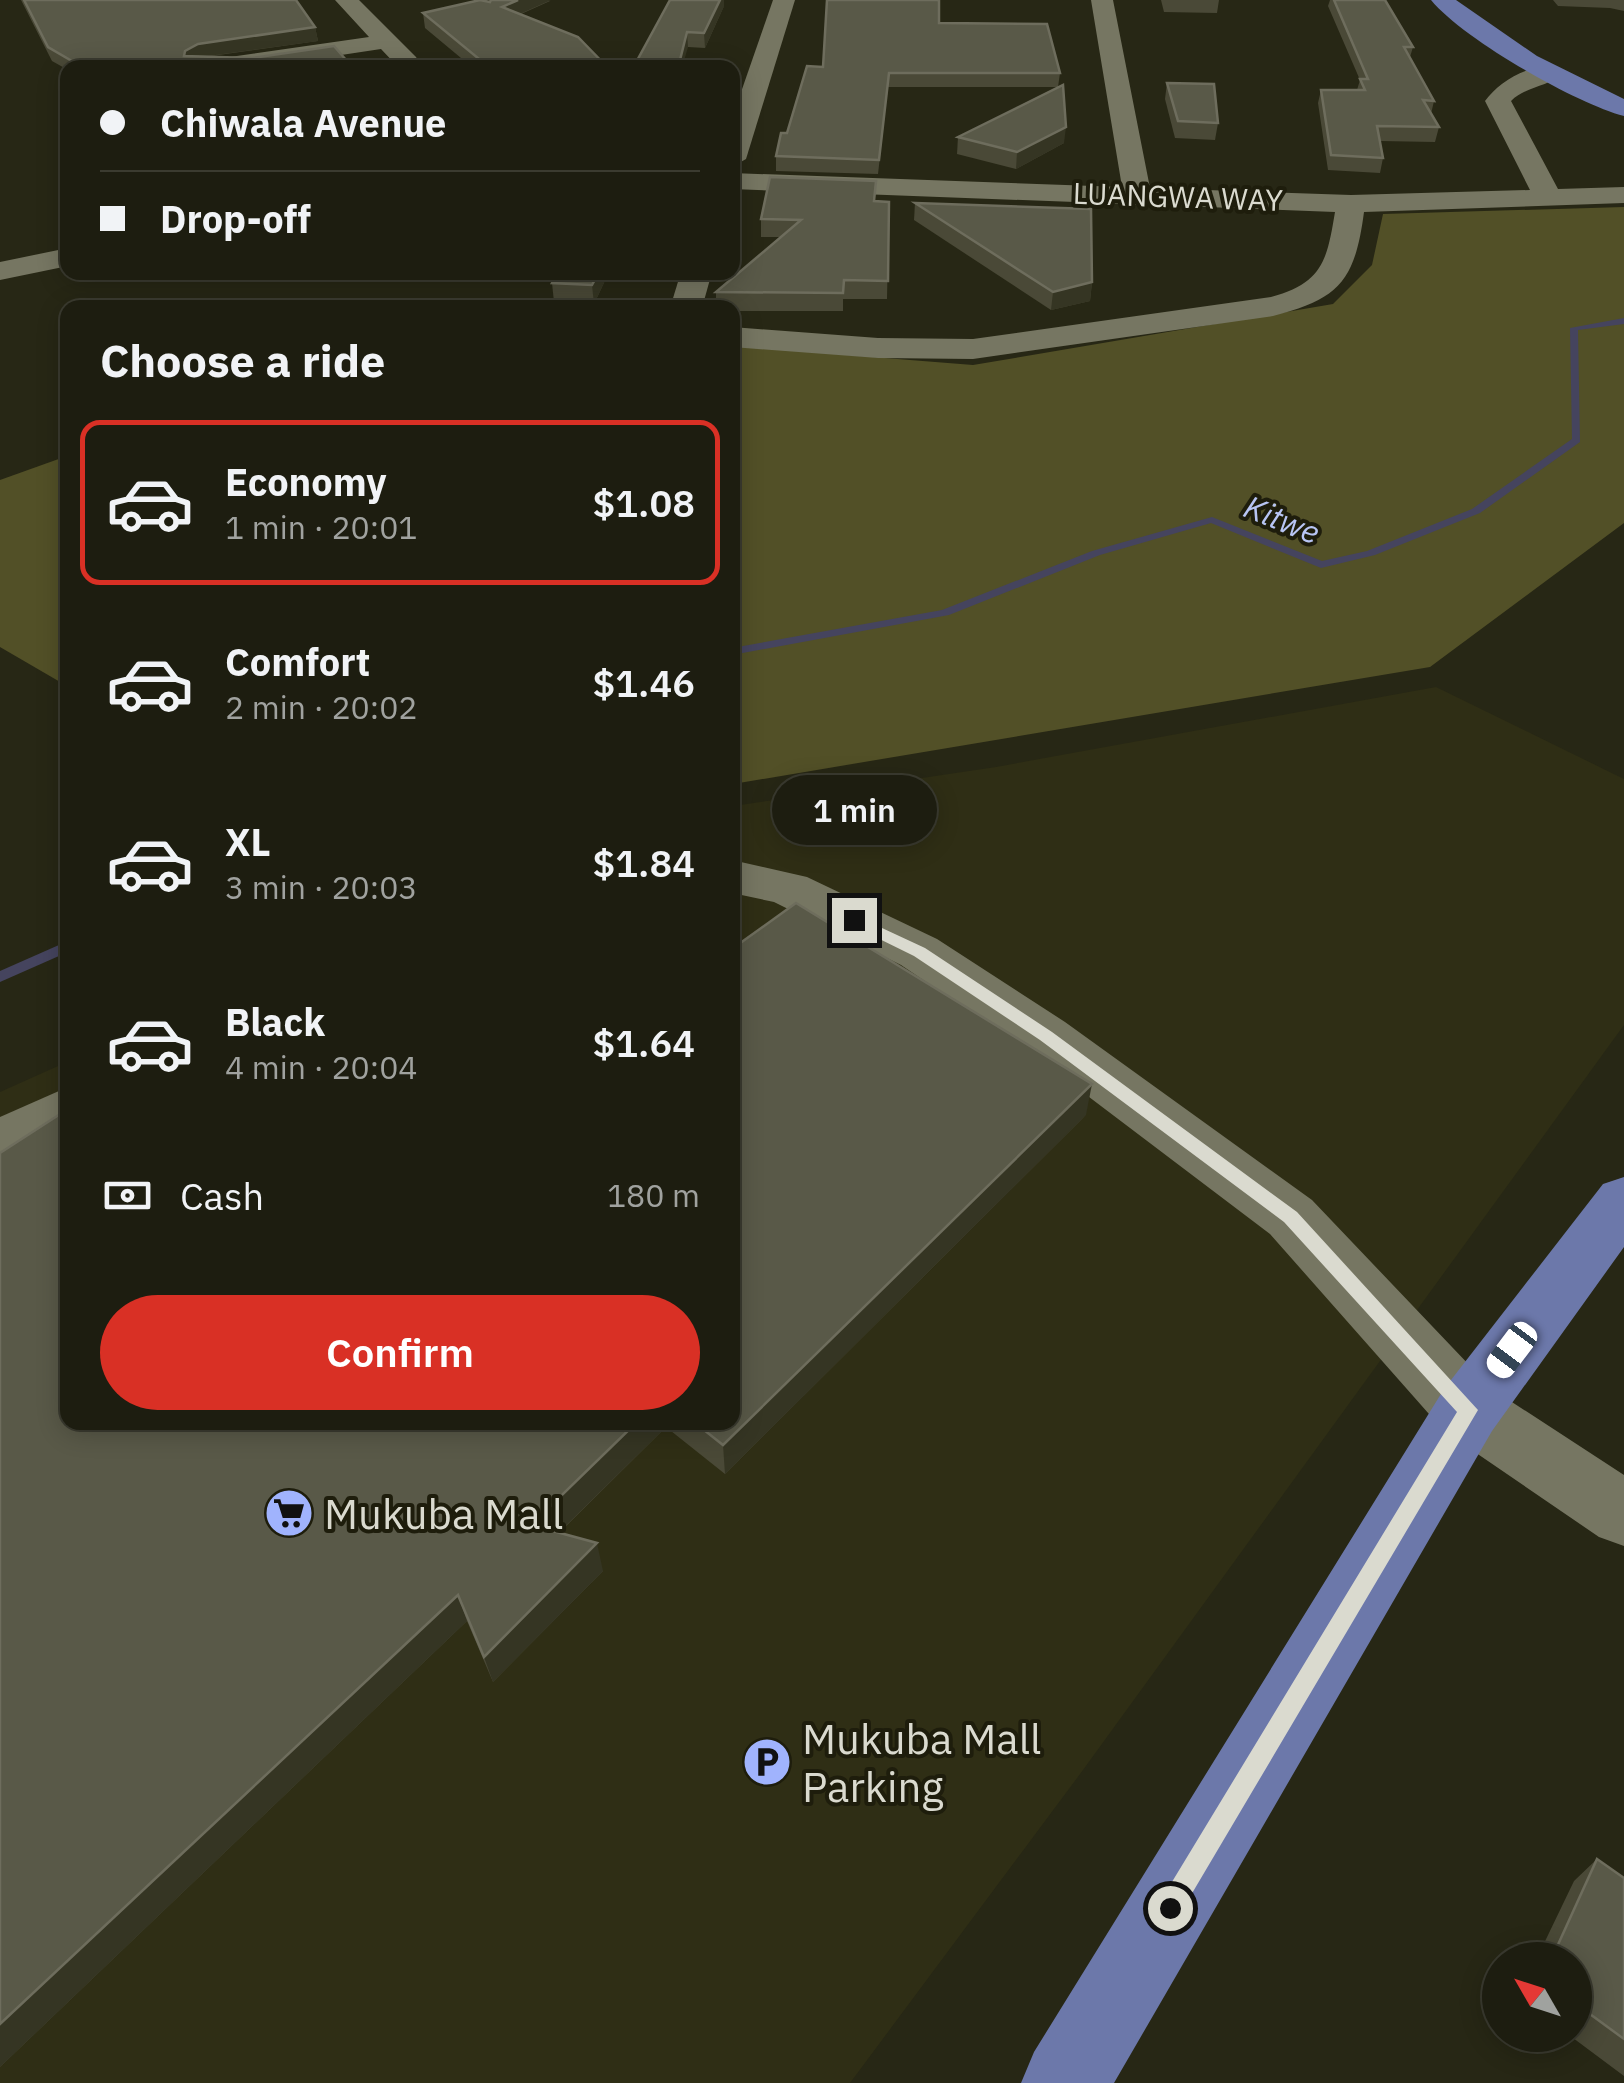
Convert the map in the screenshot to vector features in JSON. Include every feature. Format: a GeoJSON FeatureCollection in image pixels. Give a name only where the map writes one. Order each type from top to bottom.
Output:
{"type":"FeatureCollection","features":[{"type":"Feature","properties":{"kind":"main road"},"geometry":{"type":"LineString","coordinates":[[1442,0],[1480,30],[1551,73],[1624,108]]}},
{"type":"Feature","properties":{"kind":"main road"},"geometry":{"type":"LineString","coordinates":[[1065,2083],[1468,1410],[1624,1201]]}},
{"type":"Feature","properties":{"kind":"street"},"geometry":{"type":"LineString","coordinates":[[346,0],[406,60]]}},
{"type":"Feature","properties":{"kind":"street"},"geometry":{"type":"LineString","coordinates":[[740,135],[784,0]]}},
{"type":"Feature","properties":{"kind":"street"},"geometry":{"type":"LineString","coordinates":[[1102,0],[1137,194]]}},
{"type":"Feature","properties":{"kind":"street"},"geometry":{"type":"LineString","coordinates":[[257,60],[388,41]]}},
{"type":"Feature","properties":{"kind":"street"},"geometry":{"type":"LineString","coordinates":[[1550,200],[1498,102],[1514,84],[1551,73]]}},
{"type":"Feature","properties":{"kind":"street","name":"LUANGWA WAY"},"geometry":{"type":"LineString","coordinates":[[740,181],[1351,204],[1624,195]]}},
{"type":"Feature","properties":{"kind":"street"},"geometry":{"type":"LineString","coordinates":[[740,338],[878,348],[973,349],[1273,306],[1304,299],[1332,279],[1346,236],[1351,204]]}},
{"type":"Feature","properties":{"kind":"street"},"geometry":{"type":"LineString","coordinates":[[0,271],[60,259]]}},
{"type":"Feature","properties":{"kind":"street"},"geometry":{"type":"LineString","coordinates":[[740,878],[789,889],[919,952],[1142,1105],[1291,1217],[1468,1410],[1624,1514]]}},
{"type":"Feature","properties":{"kind":"street"},"geometry":{"type":"LineString","coordinates":[[0,1142],[60,1114]]}},
{"type":"Feature","properties":{"kind":"shaded area"},"geometry":{"type":"Polygon","coordinates":[[[1624,207],[1624,523],[1430,667],[740,783],[740,347],[973,365],[1333,304],[1372,265],[1383,214],[1624,207]]]}},
{"type":"Feature","properties":{"kind":"shaded area"},"geometry":{"type":"Polygon","coordinates":[[[60,459],[60,682],[0,647],[0,480],[60,459]]]}},
{"type":"Feature","properties":{"kind":"shaded area","name":"Mukuba Mall"},"geometry":{"type":"Polygon","coordinates":[[[1436,687],[1624,779],[1624,1025],[1083,1770],[850,2083],[0,2083],[0,1092],[60,1065],[60,1430],[740,1430],[740,805],[996,767],[1436,687]]]}},
{"type":"Feature","properties":{"kind":"building"},"geometry":{"type":"Polygon","coordinates":[[[24,0],[296,0],[315,27],[198,44],[185,51],[184,56],[252,58],[334,46],[346,60],[70,60],[48,47],[24,0]]]}},
{"type":"Feature","properties":{"kind":"building"},"geometry":{"type":"Polygon","coordinates":[[[480,0],[518,0],[502,7],[578,37],[600,60],[480,60],[423,13],[480,0]]]}},
{"type":"Feature","properties":{"kind":"building"},"geometry":{"type":"Polygon","coordinates":[[[670,0],[720,0],[704,33],[687,32],[680,60],[637,60],[670,0]]]}},
{"type":"Feature","properties":{"kind":"building"},"geometry":{"type":"Polygon","coordinates":[[[827,0],[939,0],[939,23],[1047,24],[1060,73],[889,73],[879,160],[776,156],[807,66],[823,67],[827,0]]]}},
{"type":"Feature","properties":{"kind":"building"},"geometry":{"type":"Polygon","coordinates":[[[1334,0],[1385,0],[1413,47],[1404,47],[1434,101],[1423,100],[1439,127],[1377,126],[1383,158],[1331,155],[1321,90],[1365,90],[1360,79],[1368,79],[1334,0]]]}},
{"type":"Feature","properties":{"kind":"building"},"geometry":{"type":"Polygon","coordinates":[[[1167,83],[1214,84],[1218,123],[1178,121],[1167,83]]]}},
{"type":"Feature","properties":{"kind":"building"},"geometry":{"type":"Polygon","coordinates":[[[1063,85],[1066,127],[1017,152],[958,137],[1063,85]]]}},
{"type":"Feature","properties":{"kind":"building"},"geometry":{"type":"Polygon","coordinates":[[[770,177],[876,181],[874,201],[889,202],[888,281],[844,280],[843,293],[716,292],[730,280],[740,280],[740,272],[801,220],[761,219],[770,177]]]}},
{"type":"Feature","properties":{"kind":"building"},"geometry":{"type":"Polygon","coordinates":[[[915,203],[1091,209],[1092,282],[1053,292],[915,203]]]}},
{"type":"Feature","properties":{"kind":"building"},"geometry":{"type":"Polygon","coordinates":[[[554,280],[595,280],[592,285],[552,283],[554,280]]]}},
{"type":"Feature","properties":{"kind":"building"},"geometry":{"type":"Polygon","coordinates":[[[796,903],[1092,1084],[740,1428],[740,943],[796,903]]]}},
{"type":"Feature","properties":{"kind":"building","name":"Mukuba Mall"},"geometry":{"type":"Polygon","coordinates":[[[60,1114],[60,1430],[629,1430],[531,1525],[597,1543],[484,1657],[458,1595],[0,2024],[0,1153],[60,1114]]]}},
{"type":"Feature","properties":{"kind":"building"},"geometry":{"type":"Polygon","coordinates":[[[704,1430],[738,1430],[723,1445],[704,1430]]]}},
{"type":"Feature","properties":{"kind":"building"},"geometry":{"type":"Polygon","coordinates":[[[1597,1859],[1624,1878],[1624,2039],[1592,2015],[1592,1942],[1559,1942],[1597,1859]]]}},
{"type":"Feature","properties":{"kind":"waterway","name":"Kitwe"},"geometry":{"type":"LineString","coordinates":[[740,651],[945,613],[1096,553],[1212,520],[1321,565],[1371,553],[1476,511],[1577,440],[1574,328],[1624,321]]}},
{"type":"Feature","properties":{"kind":"waterway","name":"Kitwe"},"geometry":{"type":"LineString","coordinates":[[0,977],[60,950]]}},
{"type":"Feature","properties":{"kind":"place","name":"Mukuba Mall"},"geometry":{"type":"Point","coordinates":[289,1513]}},
{"type":"Feature","properties":{"kind":"place","name":"Mukuba Mall Parking"},"geometry":{"type":"Point","coordinates":[767,1762]}},
{"type":"Feature","properties":{"kind":"route"},"geometry":{"type":"LineString","coordinates":[[854,920],[919,952],[1046,1036],[1291,1217],[1468,1410],[1170,1908]]}}]}
